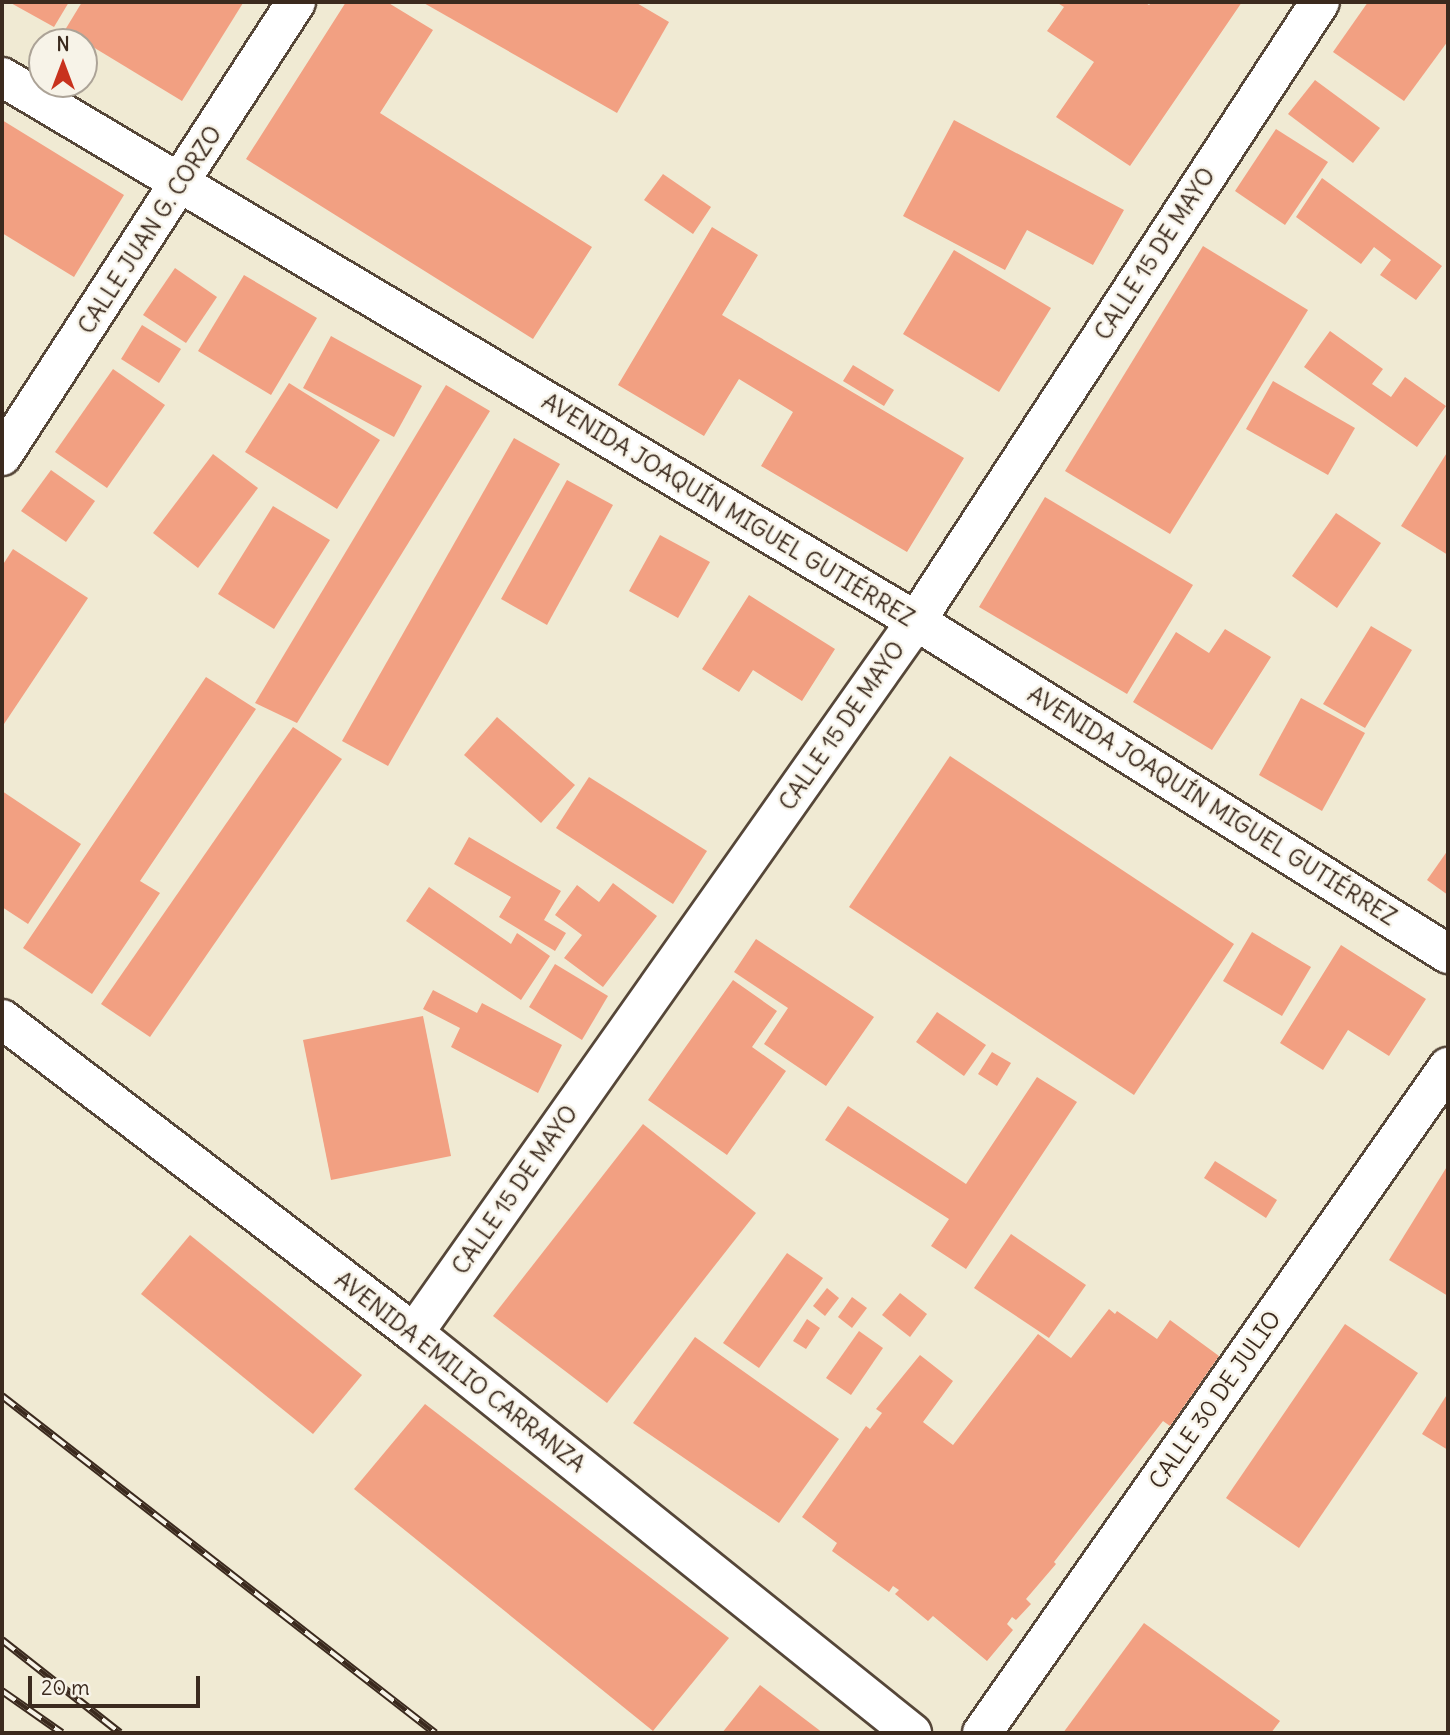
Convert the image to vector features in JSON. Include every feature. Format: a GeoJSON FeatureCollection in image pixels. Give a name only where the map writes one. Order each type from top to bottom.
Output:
{"type":"FeatureCollection","features":[{"type":"Feature","properties":{"kind":"street","name":"CALLE JUAN G. CORZO"},"geometry":{"type":"LineString","coordinates":[[2,456],[180,185],[296,2]]}},
{"type":"Feature","properties":{"kind":"street","name":"CALLE 15 DE MAYO"},"geometry":{"type":"LineString","coordinates":[[414,1333],[916,621],[1320,2]]}},
{"type":"Feature","properties":{"kind":"street","name":"AVENIDA JOAQUÍN MIGUEL GUTIÉRREZ"},"geometry":{"type":"LineString","coordinates":[[2,77],[916,621],[1448,954]]}},
{"type":"Feature","properties":{"kind":"street","name":"AVENIDA EMILIO CARRANZA"},"geometry":{"type":"LineString","coordinates":[[2,1019],[414,1333],[912,1733]]}},
{"type":"Feature","properties":{"kind":"street","name":"CALLE 30 DE JULIO"},"geometry":{"type":"LineString","coordinates":[[982,1733],[1448,1067]]}},
{"type":"Feature","properties":{"kind":"building"},"geometry":{"type":"Polygon","coordinates":[[[9,2],[69,2],[54,27],[9,2]]]}},
{"type":"Feature","properties":{"kind":"building"},"geometry":{"type":"Polygon","coordinates":[[[82,2],[243,3],[182,101],[98,50],[98,28],[66,28],[82,2]]]}},
{"type":"Feature","properties":{"kind":"building"},"geometry":{"type":"Polygon","coordinates":[[[346,2],[387,2],[433,30],[380,113],[592,247],[533,339],[246,159],[346,2]]]}},
{"type":"Feature","properties":{"kind":"building"},"geometry":{"type":"Polygon","coordinates":[[[422,2],[635,2],[669,22],[617,113],[422,2]]]}},
{"type":"Feature","properties":{"kind":"building"},"geometry":{"type":"Polygon","coordinates":[[[1056,2],[1144,2],[1149,5],[1152,2],[1242,2],[1130,166],[1056,117],[1094,62],[1047,31],[1064,7],[1056,2]]]}},
{"type":"Feature","properties":{"kind":"building"},"geometry":{"type":"Polygon","coordinates":[[[1368,2],[1448,2],[1448,41],[1404,101],[1333,52],[1368,2]]]}},
{"type":"Feature","properties":{"kind":"building"},"geometry":{"type":"Polygon","coordinates":[[[1315,80],[1380,128],[1353,163],[1288,114],[1315,80]]]}},
{"type":"Feature","properties":{"kind":"building"},"geometry":{"type":"Polygon","coordinates":[[[2,120],[124,195],[74,277],[2,233],[2,120]]]}},
{"type":"Feature","properties":{"kind":"building"},"geometry":{"type":"Polygon","coordinates":[[[954,120],[1124,210],[1093,265],[1027,230],[1005,270],[903,216],[954,120]]]}},
{"type":"Feature","properties":{"kind":"building"},"geometry":{"type":"Polygon","coordinates":[[[1276,129],[1328,162],[1285,225],[1235,191],[1276,129]]]}},
{"type":"Feature","properties":{"kind":"building"},"geometry":{"type":"Polygon","coordinates":[[[663,174],[711,207],[693,234],[644,200],[663,174]]]}},
{"type":"Feature","properties":{"kind":"building"},"geometry":{"type":"Polygon","coordinates":[[[1322,178],[1442,266],[1416,300],[1380,275],[1391,260],[1374,247],[1361,264],[1296,217],[1322,178]]]}},
{"type":"Feature","properties":{"kind":"building"},"geometry":{"type":"Polygon","coordinates":[[[712,227],[758,255],[722,315],[964,458],[907,552],[761,466],[793,412],[739,379],[704,436],[618,385],[712,227]]]}},
{"type":"Feature","properties":{"kind":"building"},"geometry":{"type":"Polygon","coordinates":[[[1203,246],[1308,310],[1170,534],[1065,471],[1203,246]]]}},
{"type":"Feature","properties":{"kind":"building"},"geometry":{"type":"Polygon","coordinates":[[[954,250],[1051,308],[999,392],[903,334],[954,250]]]}},
{"type":"Feature","properties":{"kind":"building"},"geometry":{"type":"Polygon","coordinates":[[[175,268],[217,297],[186,343],[143,315],[175,268]]]}},
{"type":"Feature","properties":{"kind":"building"},"geometry":{"type":"Polygon","coordinates":[[[244,275],[317,318],[271,395],[198,351],[244,275]]]}},
{"type":"Feature","properties":{"kind":"building"},"geometry":{"type":"Polygon","coordinates":[[[142,325],[181,349],[159,383],[121,359],[142,325]]]}},
{"type":"Feature","properties":{"kind":"building"},"geometry":{"type":"Polygon","coordinates":[[[1330,331],[1383,369],[1372,384],[1391,397],[1405,377],[1446,406],[1417,447],[1304,367],[1330,331]]]}},
{"type":"Feature","properties":{"kind":"building"},"geometry":{"type":"Polygon","coordinates":[[[331,336],[422,386],[394,437],[303,388],[331,336]]]}},
{"type":"Feature","properties":{"kind":"building"},"geometry":{"type":"Polygon","coordinates":[[[853,365],[894,390],[884,406],[843,381],[853,365]]]}},
{"type":"Feature","properties":{"kind":"building"},"geometry":{"type":"Polygon","coordinates":[[[113,369],[165,405],[107,488],[55,452],[113,369]]]}},
{"type":"Feature","properties":{"kind":"building"},"geometry":{"type":"Polygon","coordinates":[[[1273,381],[1355,428],[1328,475],[1246,429],[1273,381]]]}},
{"type":"Feature","properties":{"kind":"building"},"geometry":{"type":"Polygon","coordinates":[[[289,383],[380,440],[337,509],[245,452],[289,383]]]}},
{"type":"Feature","properties":{"kind":"building"},"geometry":{"type":"Polygon","coordinates":[[[446,385],[490,411],[297,723],[255,703],[446,385]]]}},
{"type":"Feature","properties":{"kind":"building"},"geometry":{"type":"Polygon","coordinates":[[[514,438],[560,464],[388,766],[342,741],[514,438]]]}},
{"type":"Feature","properties":{"kind":"building"},"geometry":{"type":"Polygon","coordinates":[[[1448,451],[1448,555],[1401,526],[1448,451]]]}},
{"type":"Feature","properties":{"kind":"building"},"geometry":{"type":"Polygon","coordinates":[[[213,454],[258,488],[198,568],[153,533],[213,454]]]}},
{"type":"Feature","properties":{"kind":"building"},"geometry":{"type":"Polygon","coordinates":[[[51,470],[95,501],[66,542],[21,511],[51,470]]]}},
{"type":"Feature","properties":{"kind":"building"},"geometry":{"type":"Polygon","coordinates":[[[567,480],[613,505],[547,625],[501,599],[567,480]]]}},
{"type":"Feature","properties":{"kind":"building"},"geometry":{"type":"Polygon","coordinates":[[[1045,497],[1193,585],[1127,694],[979,607],[1045,497]]]}},
{"type":"Feature","properties":{"kind":"building"},"geometry":{"type":"Polygon","coordinates":[[[273,506],[330,540],[274,629],[218,594],[273,506]]]}},
{"type":"Feature","properties":{"kind":"building"},"geometry":{"type":"Polygon","coordinates":[[[1336,513],[1381,543],[1337,608],[1292,576],[1336,513]]]}},
{"type":"Feature","properties":{"kind":"building"},"geometry":{"type":"Polygon","coordinates":[[[660,535],[710,562],[678,618],[629,591],[660,535]]]}},
{"type":"Feature","properties":{"kind":"building"},"geometry":{"type":"Polygon","coordinates":[[[13,549],[88,598],[2,727],[2,566],[13,549]]]}},
{"type":"Feature","properties":{"kind":"building"},"geometry":{"type":"Polygon","coordinates":[[[749,595],[835,649],[802,701],[753,670],[739,692],[702,669],[749,595]]]}},
{"type":"Feature","properties":{"kind":"building"},"geometry":{"type":"Polygon","coordinates":[[[1371,626],[1412,650],[1365,728],[1323,704],[1371,626]]]}},
{"type":"Feature","properties":{"kind":"building"},"geometry":{"type":"Polygon","coordinates":[[[1225,629],[1271,657],[1212,750],[1133,702],[1176,632],[1209,653],[1225,629]]]}},
{"type":"Feature","properties":{"kind":"building"},"geometry":{"type":"Polygon","coordinates":[[[206,677],[256,709],[140,881],[160,893],[92,994],[23,948],[206,677]]]}},
{"type":"Feature","properties":{"kind":"building"},"geometry":{"type":"Polygon","coordinates":[[[1301,698],[1365,733],[1322,811],[1259,775],[1301,698]]]}},
{"type":"Feature","properties":{"kind":"building"},"geometry":{"type":"Polygon","coordinates":[[[497,717],[575,785],[541,823],[464,755],[497,717]]]}},
{"type":"Feature","properties":{"kind":"building"},"geometry":{"type":"Polygon","coordinates":[[[293,727],[342,759],[150,1037],[101,1004],[293,727]]]}},
{"type":"Feature","properties":{"kind":"building"},"geometry":{"type":"Polygon","coordinates":[[[950,756],[1234,944],[1134,1095],[849,907],[950,756]]]}},
{"type":"Feature","properties":{"kind":"building"},"geometry":{"type":"Polygon","coordinates":[[[589,777],[707,851],[673,904],[556,828],[589,777]]]}},
{"type":"Feature","properties":{"kind":"building"},"geometry":{"type":"Polygon","coordinates":[[[2,791],[81,844],[28,924],[2,907],[2,791]]]}},
{"type":"Feature","properties":{"kind":"building"},"geometry":{"type":"Polygon","coordinates":[[[469,837],[561,891],[544,920],[566,933],[555,951],[499,917],[511,897],[454,864],[469,837]]]}},
{"type":"Feature","properties":{"kind":"building"},"geometry":{"type":"Polygon","coordinates":[[[1448,850],[1448,895],[1427,880],[1448,850]]]}},
{"type":"Feature","properties":{"kind":"building"},"geometry":{"type":"Polygon","coordinates":[[[613,883],[657,916],[603,987],[564,958],[582,935],[555,915],[577,885],[599,902],[613,883]]]}},
{"type":"Feature","properties":{"kind":"building"},"geometry":{"type":"Polygon","coordinates":[[[429,887],[511,944],[517,933],[550,956],[521,1000],[406,921],[429,887]]]}},
{"type":"Feature","properties":{"kind":"building"},"geometry":{"type":"Polygon","coordinates":[[[1252,932],[1311,967],[1282,1016],[1223,981],[1252,932]]]}},
{"type":"Feature","properties":{"kind":"building"},"geometry":{"type":"Polygon","coordinates":[[[756,939],[874,1017],[826,1086],[764,1044],[788,1008],[734,972],[756,939]]]}},
{"type":"Feature","properties":{"kind":"building"},"geometry":{"type":"Polygon","coordinates":[[[1341,945],[1426,999],[1389,1056],[1348,1030],[1323,1070],[1280,1043],[1341,945]]]}},
{"type":"Feature","properties":{"kind":"building"},"geometry":{"type":"Polygon","coordinates":[[[555,964],[608,996],[582,1040],[529,1007],[555,964]]]}},
{"type":"Feature","properties":{"kind":"building"},"geometry":{"type":"Polygon","coordinates":[[[733,980],[777,1011],[752,1047],[786,1071],[727,1155],[648,1100],[733,980]]]}},
{"type":"Feature","properties":{"kind":"building"},"geometry":{"type":"Polygon","coordinates":[[[433,990],[477,1013],[482,1003],[562,1045],[538,1093],[451,1047],[460,1028],[423,1009],[433,990]]]}},
{"type":"Feature","properties":{"kind":"building"},"geometry":{"type":"Polygon","coordinates":[[[937,1012],[986,1045],[964,1076],[916,1042],[937,1012]]]}},
{"type":"Feature","properties":{"kind":"building"},"geometry":{"type":"Polygon","coordinates":[[[423,1016],[451,1156],[331,1180],[303,1040],[423,1016]]]}},
{"type":"Feature","properties":{"kind":"building"},"geometry":{"type":"Polygon","coordinates":[[[992,1052],[1011,1063],[997,1086],[978,1074],[992,1052]]]}},
{"type":"Feature","properties":{"kind":"building"},"geometry":{"type":"Polygon","coordinates":[[[1037,1077],[1077,1102],[966,1269],[931,1246],[949,1219],[825,1140],[848,1106],[966,1184],[1037,1077]]]}},
{"type":"Feature","properties":{"kind":"building"},"geometry":{"type":"Polygon","coordinates":[[[643,1124],[756,1213],[607,1403],[493,1316],[643,1124]]]}},
{"type":"Feature","properties":{"kind":"building"},"geometry":{"type":"Polygon","coordinates":[[[1215,1161],[1277,1200],[1266,1218],[1204,1178],[1215,1161]]]}},
{"type":"Feature","properties":{"kind":"building"},"geometry":{"type":"Polygon","coordinates":[[[1448,1165],[1448,1296],[1389,1260],[1448,1165]]]}},
{"type":"Feature","properties":{"kind":"building"},"geometry":{"type":"Polygon","coordinates":[[[1011,1234],[1086,1285],[1049,1338],[974,1288],[1011,1234]]]}},
{"type":"Feature","properties":{"kind":"building"},"geometry":{"type":"Polygon","coordinates":[[[190,1235],[362,1375],[313,1434],[141,1294],[190,1235]]]}},
{"type":"Feature","properties":{"kind":"building"},"geometry":{"type":"Polygon","coordinates":[[[787,1253],[823,1278],[759,1368],[723,1343],[787,1253]]]}},
{"type":"Feature","properties":{"kind":"building"},"geometry":{"type":"Polygon","coordinates":[[[827,1288],[839,1298],[825,1316],[813,1306],[827,1288]]]}},
{"type":"Feature","properties":{"kind":"building"},"geometry":{"type":"Polygon","coordinates":[[[900,1293],[927,1314],[910,1337],[882,1315],[900,1293]]]}},
{"type":"Feature","properties":{"kind":"building"},"geometry":{"type":"Polygon","coordinates":[[[852,1297],[867,1308],[852,1328],[838,1317],[852,1297]]]}},
{"type":"Feature","properties":{"kind":"building"},"geometry":{"type":"Polygon","coordinates":[[[1109,1309],[1115,1314],[1117,1311],[1157,1339],[1170,1320],[1219,1356],[1170,1426],[1163,1421],[1054,1562],[1056,1564],[1026,1599],[1031,1604],[1016,1620],[1012,1617],[1007,1624],[1013,1630],[987,1661],[933,1616],[928,1621],[895,1594],[899,1590],[893,1586],[889,1592],[832,1551],[837,1543],[802,1517],[866,1426],[870,1429],[882,1413],[876,1409],[920,1355],[953,1381],[923,1422],[953,1445],[1038,1334],[1071,1358],[1109,1309]]]}},
{"type":"Feature","properties":{"kind":"building"},"geometry":{"type":"Polygon","coordinates":[[[807,1319],[820,1328],[806,1349],[793,1341],[807,1319]]]}},
{"type":"Feature","properties":{"kind":"building"},"geometry":{"type":"Polygon","coordinates":[[[1345,1324],[1418,1373],[1299,1548],[1226,1498],[1345,1324]]]}},
{"type":"Feature","properties":{"kind":"building"},"geometry":{"type":"Polygon","coordinates":[[[859,1331],[883,1348],[851,1395],[826,1378],[859,1331]]]}},
{"type":"Feature","properties":{"kind":"building"},"geometry":{"type":"Polygon","coordinates":[[[695,1337],[839,1439],[779,1523],[633,1423],[695,1337]]]}},
{"type":"Feature","properties":{"kind":"building"},"geometry":{"type":"Polygon","coordinates":[[[1448,1393],[1448,1450],[1422,1434],[1448,1393]]]}},
{"type":"Feature","properties":{"kind":"building"},"geometry":{"type":"Polygon","coordinates":[[[425,1404],[729,1638],[653,1731],[354,1489],[425,1404]]]}},
{"type":"Feature","properties":{"kind":"building"},"geometry":{"type":"Polygon","coordinates":[[[1144,1623],[1280,1721],[1271,1733],[1063,1733],[1144,1623]]]}},
{"type":"Feature","properties":{"kind":"building"},"geometry":{"type":"Polygon","coordinates":[[[760,1685],[823,1733],[722,1733],[760,1685]]]}},
{"type":"Feature","properties":{"kind":"railway"},"geometry":{"type":"LineString","coordinates":[[2,1396],[435,1733]]}},
{"type":"Feature","properties":{"kind":"railway"},"geometry":{"type":"LineString","coordinates":[[2,1640],[120,1733]]}},
{"type":"Feature","properties":{"kind":"railway"},"geometry":{"type":"LineString","coordinates":[[2,1691],[62,1733]]}}]}
